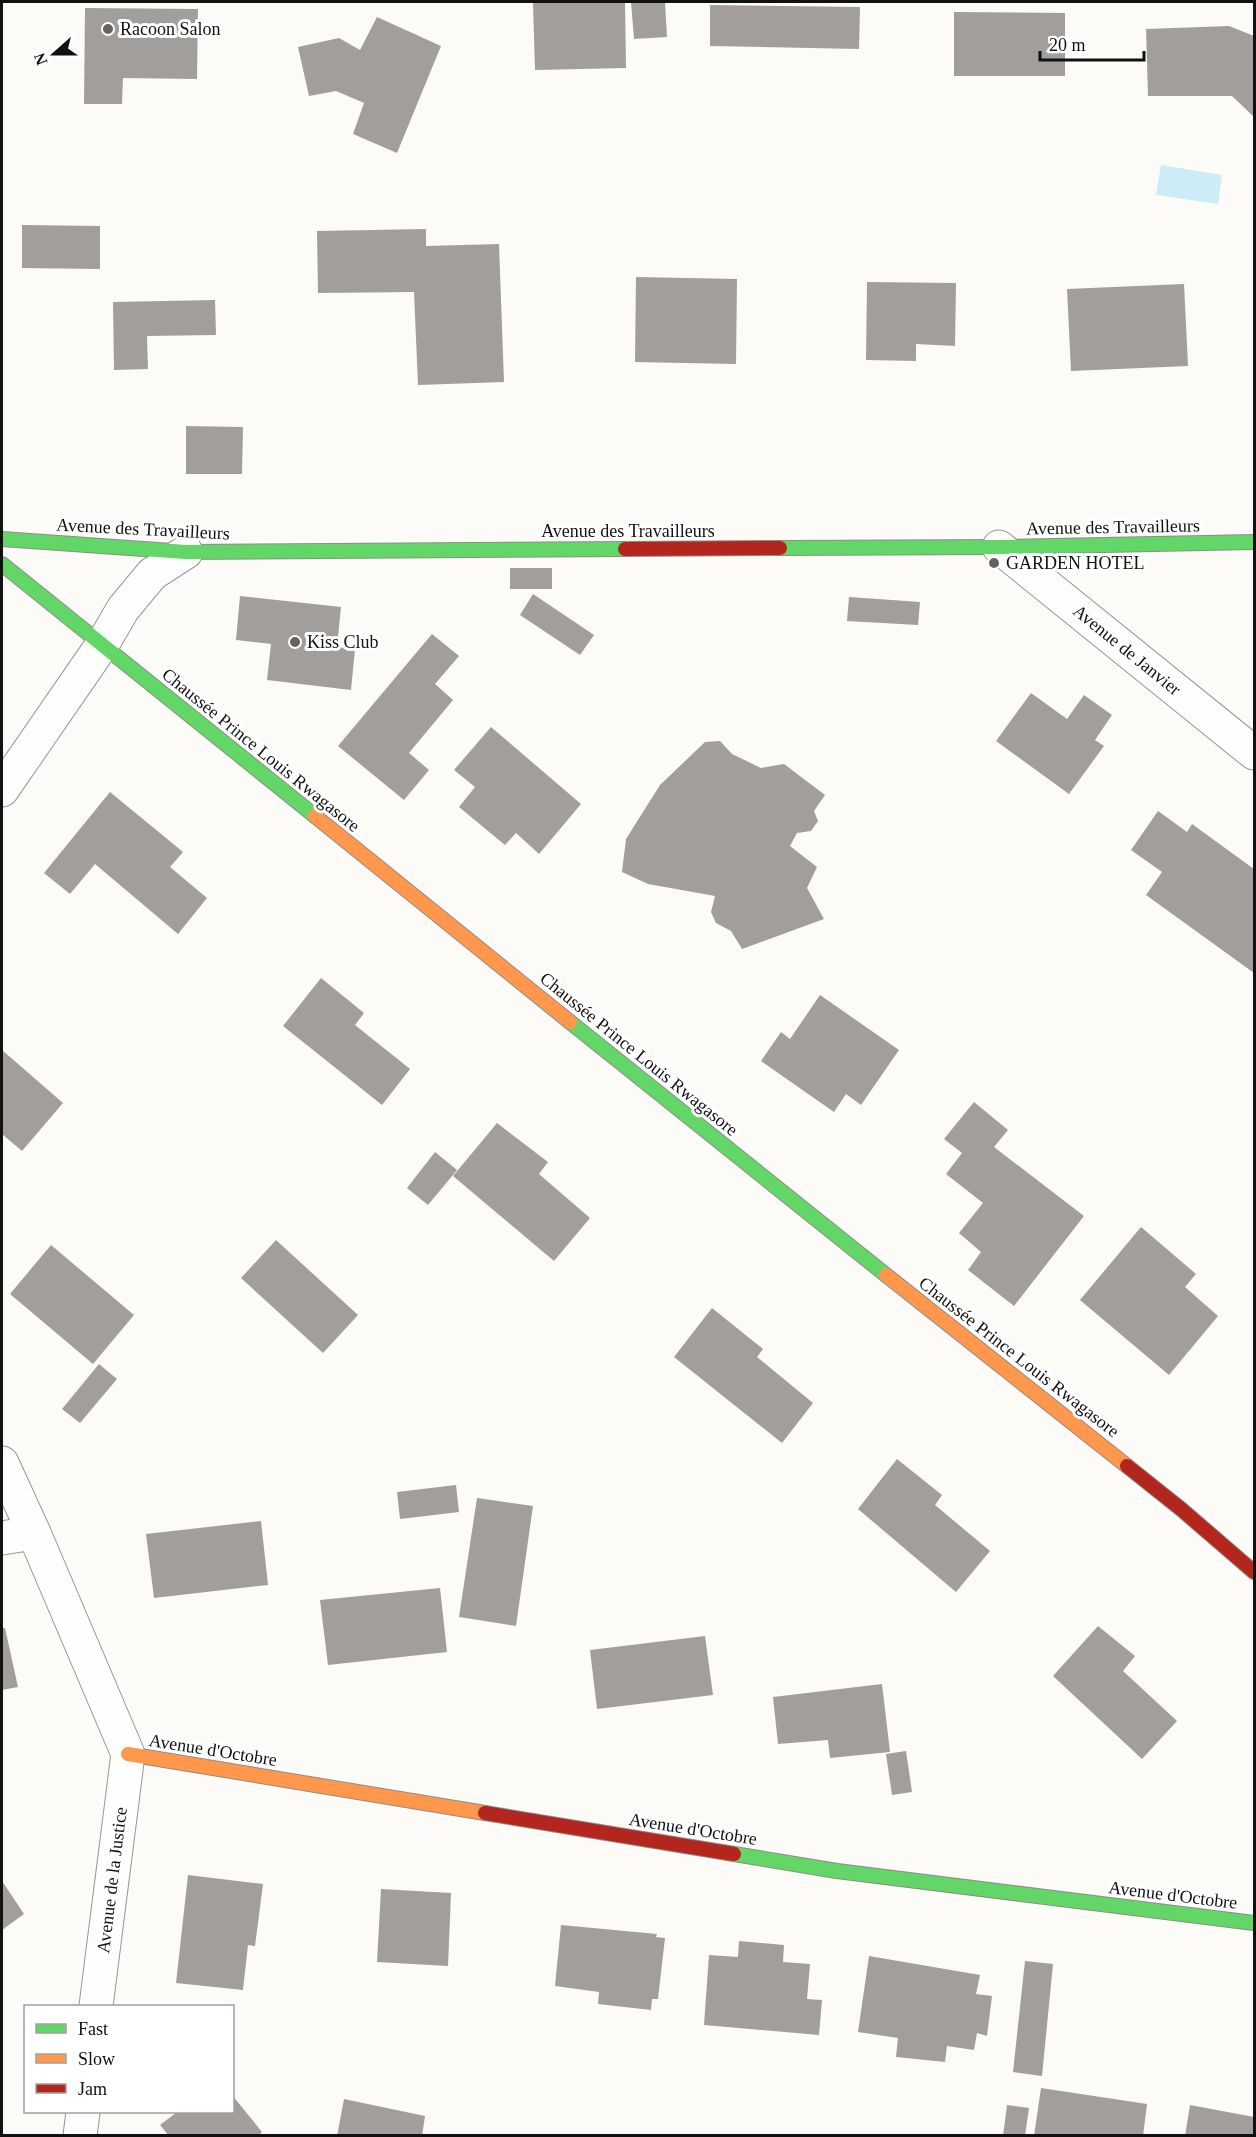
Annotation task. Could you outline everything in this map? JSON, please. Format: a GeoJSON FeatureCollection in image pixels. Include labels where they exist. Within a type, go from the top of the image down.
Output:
{"type":"FeatureCollection","features":[{"type":"Feature","properties":{"kind":"street","name":"Avenue des Travailleurs"},"geometry":{"type":"LineString","coordinates":[[2,539],[186,552],[999,547],[1254,542]]}},
{"type":"Feature","properties":{"kind":"street","name":"Avenue de Janvier"},"geometry":{"type":"LineString","coordinates":[[999,547],[1254,753]]}},
{"type":"Feature","properties":{"kind":"street"},"geometry":{"type":"LineString","coordinates":[[2,790],[102,645],[123,609],[152,574],[186,552]]}},
{"type":"Feature","properties":{"kind":"street","name":"Chaussée Prince Louis Rwagasore"},"geometry":{"type":"LineString","coordinates":[[2,564],[724,1146],[1181,1509],[1254,1572]]}},
{"type":"Feature","properties":{"kind":"street"},"geometry":{"type":"LineString","coordinates":[[2,1463],[128,1754]]}},
{"type":"Feature","properties":{"kind":"street"},"geometry":{"type":"LineString","coordinates":[[2,1538],[34,1533]]}},
{"type":"Feature","properties":{"kind":"street","name":"Avenue d'Octobre"},"geometry":{"type":"LineString","coordinates":[[128,1754],[837,1871],[1254,1923]]}},
{"type":"Feature","properties":{"kind":"street","name":"Avenue de la Justice"},"geometry":{"type":"LineString","coordinates":[[96,2005],[128,1754]]}},
{"type":"Feature","properties":{"kind":"street"},"geometry":{"type":"LineString","coordinates":[[80,2136],[82,2113]]}},
{"type":"Feature","properties":{"kind":"water"},"geometry":{"type":"Polygon","coordinates":[[[1161,165],[1222,175],[1218,204],[1156,195],[1161,165]]]}},
{"type":"Feature","properties":{"kind":"building"},"geometry":{"type":"Polygon","coordinates":[[[625,2],[626,68],[535,70],[533,3],[625,2]]]}},
{"type":"Feature","properties":{"kind":"building"},"geometry":{"type":"Polygon","coordinates":[[[631,2],[665,2],[667,37],[634,39],[631,2]]]}},
{"type":"Feature","properties":{"kind":"building"},"geometry":{"type":"Polygon","coordinates":[[[710,5],[860,7],[859,49],[710,46],[710,5]]]}},
{"type":"Feature","properties":{"kind":"building"},"geometry":{"type":"Polygon","coordinates":[[[85,8],[198,9],[197,79],[123,78],[122,104],[84,104],[85,8]]]}},
{"type":"Feature","properties":{"kind":"building"},"geometry":{"type":"Polygon","coordinates":[[[954,12],[1065,13],[1065,76],[954,76],[954,12]]]}},
{"type":"Feature","properties":{"kind":"building"},"geometry":{"type":"Polygon","coordinates":[[[377,17],[441,46],[397,153],[353,134],[364,103],[336,91],[309,96],[298,47],[339,38],[360,50],[377,17]]]}},
{"type":"Feature","properties":{"kind":"building"},"geometry":{"type":"Polygon","coordinates":[[[1229,26],[1254,36],[1254,117],[1232,96],[1148,96],[1146,29],[1229,26]]]}},
{"type":"Feature","properties":{"kind":"building"},"geometry":{"type":"Polygon","coordinates":[[[22,225],[100,226],[100,269],[22,268],[22,225]]]}},
{"type":"Feature","properties":{"kind":"building"},"geometry":{"type":"Polygon","coordinates":[[[426,229],[426,246],[499,244],[504,382],[418,385],[414,292],[318,293],[317,231],[426,229]]]}},
{"type":"Feature","properties":{"kind":"building"},"geometry":{"type":"Polygon","coordinates":[[[636,277],[737,279],[736,364],[635,362],[636,277]]]}},
{"type":"Feature","properties":{"kind":"building"},"geometry":{"type":"Polygon","coordinates":[[[867,282],[956,283],[955,346],[916,344],[916,361],[866,360],[867,282]]]}},
{"type":"Feature","properties":{"kind":"building"},"geometry":{"type":"Polygon","coordinates":[[[1184,284],[1188,366],[1071,371],[1067,289],[1184,284]]]}},
{"type":"Feature","properties":{"kind":"building"},"geometry":{"type":"Polygon","coordinates":[[[215,300],[216,335],[147,336],[148,369],[114,370],[113,302],[215,300]]]}},
{"type":"Feature","properties":{"kind":"building"},"geometry":{"type":"Polygon","coordinates":[[[186,426],[243,427],[242,474],[186,474],[186,426]]]}},
{"type":"Feature","properties":{"kind":"building"},"geometry":{"type":"Polygon","coordinates":[[[510,568],[552,568],[552,589],[510,589],[510,568]]]}},
{"type":"Feature","properties":{"kind":"building"},"geometry":{"type":"Polygon","coordinates":[[[533,594],[594,635],[580,655],[520,615],[533,594]]]}},
{"type":"Feature","properties":{"kind":"building","name":"Kiss Club"},"geometry":{"type":"Polygon","coordinates":[[[240,596],[341,607],[337,647],[355,649],[351,690],[267,680],[271,644],[236,640],[240,596]]]}},
{"type":"Feature","properties":{"kind":"building"},"geometry":{"type":"Polygon","coordinates":[[[849,597],[920,602],[918,625],[847,621],[849,597]]]}},
{"type":"Feature","properties":{"kind":"building"},"geometry":{"type":"Polygon","coordinates":[[[432,634],[459,656],[435,684],[453,700],[409,753],[429,770],[404,800],[338,746],[432,634]]]}},
{"type":"Feature","properties":{"kind":"building"},"geometry":{"type":"Polygon","coordinates":[[[1031,693],[1067,719],[1084,695],[1112,715],[1095,740],[1104,746],[1069,794],[996,741],[1031,693]]]}},
{"type":"Feature","properties":{"kind":"building"},"geometry":{"type":"Polygon","coordinates":[[[491,727],[581,804],[539,854],[516,833],[505,845],[459,807],[475,787],[454,770],[491,727]]]}},
{"type":"Feature","properties":{"kind":"building"},"geometry":{"type":"Polygon","coordinates":[[[720,741],[732,754],[761,768],[784,764],[825,795],[814,811],[818,821],[811,831],[797,833],[790,846],[817,867],[807,888],[824,919],[742,949],[731,931],[716,923],[711,912],[715,896],[648,884],[622,872],[626,839],[660,785],[705,742],[720,741]]]}},
{"type":"Feature","properties":{"kind":"building"},"geometry":{"type":"Polygon","coordinates":[[[110,792],[183,852],[170,867],[207,898],[178,934],[95,864],[70,894],[44,873],[110,792]]]}},
{"type":"Feature","properties":{"kind":"building"},"geometry":{"type":"Polygon","coordinates":[[[1158,811],[1187,832],[1192,824],[1254,869],[1254,973],[1146,895],[1162,872],[1131,850],[1158,811]]]}},
{"type":"Feature","properties":{"kind":"building"},"geometry":{"type":"Polygon","coordinates":[[[321,978],[364,1013],[355,1025],[410,1069],[382,1105],[283,1026],[321,978]]]}},
{"type":"Feature","properties":{"kind":"building"},"geometry":{"type":"Polygon","coordinates":[[[820,995],[899,1050],[861,1105],[846,1094],[834,1112],[761,1061],[781,1032],[790,1039],[820,995]]]}},
{"type":"Feature","properties":{"kind":"building"},"geometry":{"type":"Polygon","coordinates":[[[2,1050],[63,1103],[22,1151],[2,1134],[2,1050]]]}},
{"type":"Feature","properties":{"kind":"building"},"geometry":{"type":"Polygon","coordinates":[[[974,1102],[1008,1130],[994,1147],[1084,1216],[1014,1306],[968,1270],[981,1252],[959,1233],[983,1203],[946,1174],[962,1153],[944,1139],[974,1102]]]}},
{"type":"Feature","properties":{"kind":"building"},"geometry":{"type":"Polygon","coordinates":[[[497,1123],[548,1162],[539,1174],[590,1218],[554,1261],[453,1176],[497,1123]]]}},
{"type":"Feature","properties":{"kind":"building"},"geometry":{"type":"Polygon","coordinates":[[[435,1152],[457,1170],[428,1205],[407,1188],[435,1152]]]}},
{"type":"Feature","properties":{"kind":"building"},"geometry":{"type":"Polygon","coordinates":[[[1141,1227],[1196,1274],[1185,1287],[1218,1316],[1169,1375],[1080,1300],[1141,1227]]]}},
{"type":"Feature","properties":{"kind":"building"},"geometry":{"type":"Polygon","coordinates":[[[276,1240],[358,1315],[323,1353],[241,1278],[276,1240]]]}},
{"type":"Feature","properties":{"kind":"building"},"geometry":{"type":"Polygon","coordinates":[[[51,1245],[134,1315],[93,1364],[10,1294],[51,1245]]]}},
{"type":"Feature","properties":{"kind":"building"},"geometry":{"type":"Polygon","coordinates":[[[712,1308],[763,1349],[757,1357],[813,1403],[782,1443],[674,1357],[712,1308]]]}},
{"type":"Feature","properties":{"kind":"building"},"geometry":{"type":"Polygon","coordinates":[[[99,1364],[117,1379],[80,1423],[62,1409],[99,1364]]]}},
{"type":"Feature","properties":{"kind":"building"},"geometry":{"type":"Polygon","coordinates":[[[897,1459],[942,1495],[935,1505],[990,1551],[956,1592],[858,1509],[897,1459]]]}},
{"type":"Feature","properties":{"kind":"building"},"geometry":{"type":"Polygon","coordinates":[[[456,1485],[459,1512],[400,1519],[397,1492],[456,1485]]]}},
{"type":"Feature","properties":{"kind":"building"},"geometry":{"type":"Polygon","coordinates":[[[477,1498],[533,1506],[516,1626],[459,1617],[477,1498]]]}},
{"type":"Feature","properties":{"kind":"building"},"geometry":{"type":"Polygon","coordinates":[[[261,1521],[268,1585],[154,1598],[146,1534],[261,1521]]]}},
{"type":"Feature","properties":{"kind":"building"},"geometry":{"type":"Polygon","coordinates":[[[440,1588],[447,1652],[328,1665],[320,1600],[440,1588]]]}},
{"type":"Feature","properties":{"kind":"building"},"geometry":{"type":"Polygon","coordinates":[[[1098,1626],[1135,1656],[1123,1671],[1177,1721],[1142,1759],[1053,1676],[1098,1626]]]}},
{"type":"Feature","properties":{"kind":"building"},"geometry":{"type":"Polygon","coordinates":[[[2,1628],[5,1628],[18,1687],[2,1690],[2,1628]]]}},
{"type":"Feature","properties":{"kind":"building"},"geometry":{"type":"Polygon","coordinates":[[[705,1636],[713,1695],[597,1709],[590,1650],[705,1636]]]}},
{"type":"Feature","properties":{"kind":"building"},"geometry":{"type":"Polygon","coordinates":[[[882,1684],[890,1752],[830,1758],[828,1740],[778,1744],[773,1697],[882,1684]]]}},
{"type":"Feature","properties":{"kind":"building"},"geometry":{"type":"Polygon","coordinates":[[[906,1751],[912,1792],[892,1795],[886,1754],[906,1751]]]}},
{"type":"Feature","properties":{"kind":"building"},"geometry":{"type":"Polygon","coordinates":[[[188,1875],[263,1884],[255,1946],[248,1945],[243,1990],[176,1983],[188,1875]]]}},
{"type":"Feature","properties":{"kind":"building"},"geometry":{"type":"Polygon","coordinates":[[[2,1881],[24,1914],[2,1930],[2,1881]]]}},
{"type":"Feature","properties":{"kind":"building"},"geometry":{"type":"Polygon","coordinates":[[[381,1889],[451,1893],[448,1966],[377,1962],[381,1889]]]}},
{"type":"Feature","properties":{"kind":"building"},"geometry":{"type":"Polygon","coordinates":[[[561,1925],[657,1934],[656,1937],[665,1938],[658,1999],[652,1999],[651,2010],[598,2004],[599,1992],[555,1986],[561,1925]]]}},
{"type":"Feature","properties":{"kind":"building"},"geometry":{"type":"Polygon","coordinates":[[[739,1941],[784,1945],[783,1962],[810,1964],[807,1999],[822,2000],[819,2035],[704,2025],[709,1955],[738,1957],[739,1941]]]}},
{"type":"Feature","properties":{"kind":"building"},"geometry":{"type":"Polygon","coordinates":[[[869,1956],[980,1975],[976,1994],[992,1996],[987,2036],[977,2033],[974,2050],[947,2046],[945,2062],[896,2057],[898,2038],[858,2032],[869,1956]]]}},
{"type":"Feature","properties":{"kind":"building"},"geometry":{"type":"Polygon","coordinates":[[[1025,1961],[1053,1964],[1042,2076],[1013,2072],[1025,1961]]]}},
{"type":"Feature","properties":{"kind":"building"},"geometry":{"type":"Polygon","coordinates":[[[1041,2088],[1147,2104],[1143,2136],[1034,2136],[1041,2088]]]}},
{"type":"Feature","properties":{"kind":"building"},"geometry":{"type":"Polygon","coordinates":[[[234,2097],[262,2132],[258,2136],[169,2136],[160,2125],[176,2113],[234,2113],[234,2097]]]}},
{"type":"Feature","properties":{"kind":"building"},"geometry":{"type":"Polygon","coordinates":[[[344,2099],[425,2116],[422,2136],[337,2136],[344,2099]]]}},
{"type":"Feature","properties":{"kind":"building"},"geometry":{"type":"Polygon","coordinates":[[[1007,2105],[1029,2108],[1025,2136],[1003,2136],[1007,2105]]]}},
{"type":"Feature","properties":{"kind":"building"},"geometry":{"type":"Polygon","coordinates":[[[1190,2105],[1254,2117],[1254,2136],[1185,2136],[1190,2105]]]}},
{"type":"Feature","properties":{"kind":"traffic: fast"},"geometry":{"type":"LineString","coordinates":[[2,539],[186,552],[625,549]]}},
{"type":"Feature","properties":{"kind":"traffic: fast"},"geometry":{"type":"LineString","coordinates":[[780,548],[1254,542]]}},
{"type":"Feature","properties":{"kind":"traffic: fast"},"geometry":{"type":"LineString","coordinates":[[2,564],[315,816]]}},
{"type":"Feature","properties":{"kind":"traffic: fast"},"geometry":{"type":"LineString","coordinates":[[570,1022],[886,1275]]}},
{"type":"Feature","properties":{"kind":"traffic: fast"},"geometry":{"type":"LineString","coordinates":[[734,1854],[837,1871],[1254,1923]]}},
{"type":"Feature","properties":{"kind":"traffic: slow"},"geometry":{"type":"LineString","coordinates":[[315,816],[570,1022]]}},
{"type":"Feature","properties":{"kind":"traffic: slow"},"geometry":{"type":"LineString","coordinates":[[886,1275],[1127,1466]]}},
{"type":"Feature","properties":{"kind":"traffic: slow"},"geometry":{"type":"LineString","coordinates":[[128,1754],[485,1813]]}},
{"type":"Feature","properties":{"kind":"traffic: jam"},"geometry":{"type":"LineString","coordinates":[[625,549],[780,548]]}},
{"type":"Feature","properties":{"kind":"traffic: jam"},"geometry":{"type":"LineString","coordinates":[[1127,1466],[1254,1572]]}},
{"type":"Feature","properties":{"kind":"traffic: jam"},"geometry":{"type":"LineString","coordinates":[[485,1813],[734,1854]]}},
{"type":"Feature","properties":{"kind":"place","name":"Racoon Salon"},"geometry":{"type":"Point","coordinates":[108,29]}},
{"type":"Feature","properties":{"kind":"place","name":"GARDEN HOTEL"},"geometry":{"type":"Point","coordinates":[994,563]}},
{"type":"Feature","properties":{"kind":"place","name":"Kiss Club"},"geometry":{"type":"Point","coordinates":[295,642]}}]}
